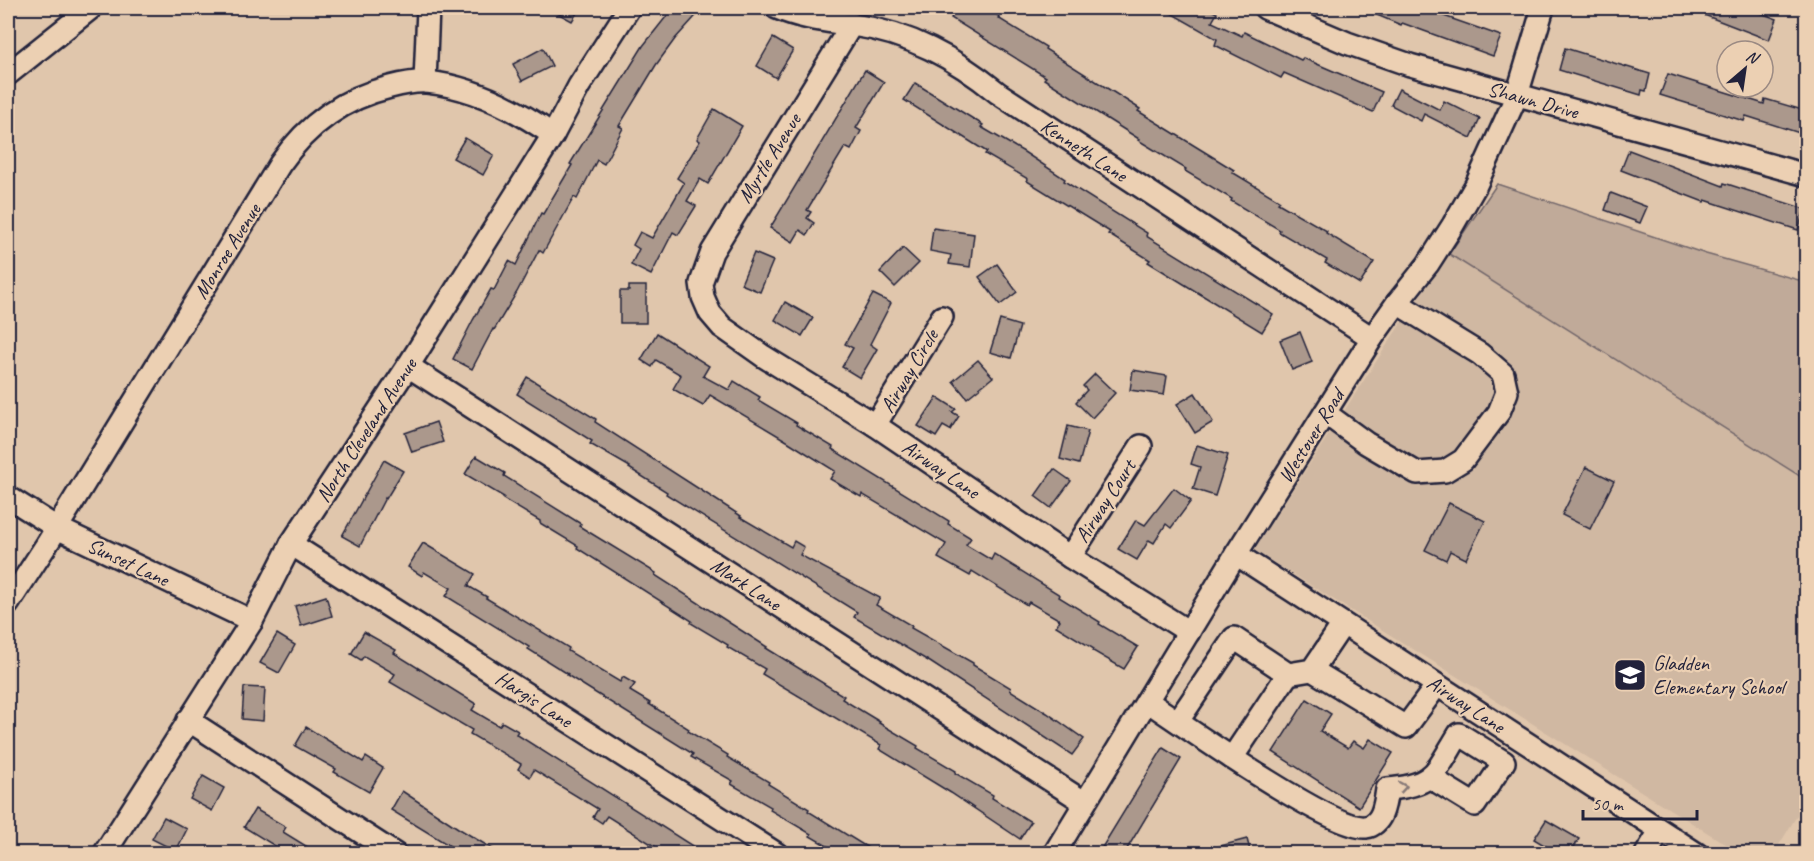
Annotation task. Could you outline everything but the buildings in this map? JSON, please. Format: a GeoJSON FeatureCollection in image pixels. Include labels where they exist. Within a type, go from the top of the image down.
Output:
{"type":"FeatureCollection","features":[{"type":"Feature","properties":{"kind":"street"},"geometry":{"type":"LineString","coordinates":[[8,74],[91,8]]}},
{"type":"Feature","properties":{"kind":"street"},"geometry":{"type":"LineString","coordinates":[[426,82],[428,8]]}},
{"type":"Feature","properties":{"kind":"street","name":"North Cleveland Avenue"},"geometry":{"type":"LineString","coordinates":[[104,854],[252,621],[291,544],[408,366],[553,135],[595,58],[629,8]]}},
{"type":"Feature","properties":{"kind":"street","name":"Kenneth Lane"},"geometry":{"type":"LineString","coordinates":[[777,8],[816,21],[852,24],[893,33],[948,57],[975,74],[998,93],[1372,338]]}},
{"type":"Feature","properties":{"kind":"street","name":"Shawn Drive"},"geometry":{"type":"LineString","coordinates":[[1265,8],[1347,43],[1410,65],[1806,175]]}},
{"type":"Feature","properties":{"kind":"street","name":"Westover Road"},"geometry":{"type":"LineString","coordinates":[[1054,854],[1236,554],[1372,338],[1428,264],[1453,225],[1476,185],[1517,95],[1542,8]]}},
{"type":"Feature","properties":{"kind":"street","name":"Myrtle Avenue"},"geometry":{"type":"LineString","coordinates":[[703,297],[701,283],[712,252],[852,24]]}},
{"type":"Feature","properties":{"kind":"street","name":"Monroe Avenue"},"geometry":{"type":"LineString","coordinates":[[8,604],[287,153],[305,132],[348,102],[381,89],[426,82],[472,92],[498,102],[553,135]]}},
{"type":"Feature","properties":{"kind":"street","name":"Airway Lane"},"geometry":{"type":"LineString","coordinates":[[703,297],[710,313],[722,327],[763,356],[875,425],[1070,557],[1189,632]]}},
{"type":"Feature","properties":{"kind":"street"},"geometry":{"type":"LineString","coordinates":[[1325,413],[1366,443],[1417,473],[1445,471],[1463,460],[1499,412],[1507,392],[1503,374],[1480,354],[1397,303]]}},
{"type":"Feature","properties":{"kind":"street","name":"Airway Circle"},"geometry":{"type":"LineString","coordinates":[[875,425],[942,317]]}},
{"type":"Feature","properties":{"kind":"street","name":"Mark Lane"},"geometry":{"type":"LineString","coordinates":[[408,366],[1084,802]]}},
{"type":"Feature","properties":{"kind":"street","name":"Airway Court"},"geometry":{"type":"LineString","coordinates":[[1070,557],[1141,446]]}},
{"type":"Feature","properties":{"kind":"street","name":"Sunset Lane"},"geometry":{"type":"LineString","coordinates":[[8,497],[57,528],[252,621]]}},
{"type":"Feature","properties":{"kind":"street","name":"Hargis Lane"},"geometry":{"type":"LineString","coordinates":[[291,544],[777,854]]}},
{"type":"Feature","properties":{"kind":"street","name":"Airway Lane"},"geometry":{"type":"LineString","coordinates":[[1236,554],[1697,854]]}},
{"type":"Feature","properties":{"kind":"street"},"geometry":{"type":"LineString","coordinates":[[1312,670],[1343,624]]}},
{"type":"Feature","properties":{"kind":"street"},"geometry":{"type":"LineString","coordinates":[[1178,721],[1234,639],[1288,674],[1312,670],[1406,727],[1437,685]]}},
{"type":"Feature","properties":{"kind":"street"},"geometry":{"type":"LineString","coordinates":[[1232,758],[1288,674]]}},
{"type":"Feature","properties":{"kind":"street"},"geometry":{"type":"LineString","coordinates":[[1147,701],[1232,758],[1329,817],[1351,826],[1368,827],[1378,820],[1383,811],[1387,789],[1409,788],[1431,777],[1459,734]]}},
{"type":"Feature","properties":{"kind":"street"},"geometry":{"type":"LineString","coordinates":[[1431,777],[1475,805],[1503,762],[1459,734],[1452,722],[1462,702]]}},
{"type":"Feature","properties":{"kind":"street"},"geometry":{"type":"LineString","coordinates":[[188,720],[394,854]]}},
{"type":"Feature","properties":{"kind":"street"},"geometry":{"type":"LineString","coordinates":[[1646,854],[1660,831]]}},
{"type":"Feature","properties":{"kind":"shaded area"},"geometry":{"type":"Polygon","coordinates":[[[1497,184],[1706,254],[1806,282],[1806,480],[1449,254],[1497,184]]]}},
{"type":"Feature","properties":{"kind":"shaded area","name":"Gladden Elementary School"},"geometry":{"type":"Polygon","coordinates":[[[1449,254],[1806,480],[1806,801],[1774,853],[1740,853],[1254,550],[1394,334],[1449,254]]]}},
{"type":"Feature","properties":{"kind":"place","name":"Gladden Elementary School"},"geometry":{"type":"Point","coordinates":[1630,675]}}]}
